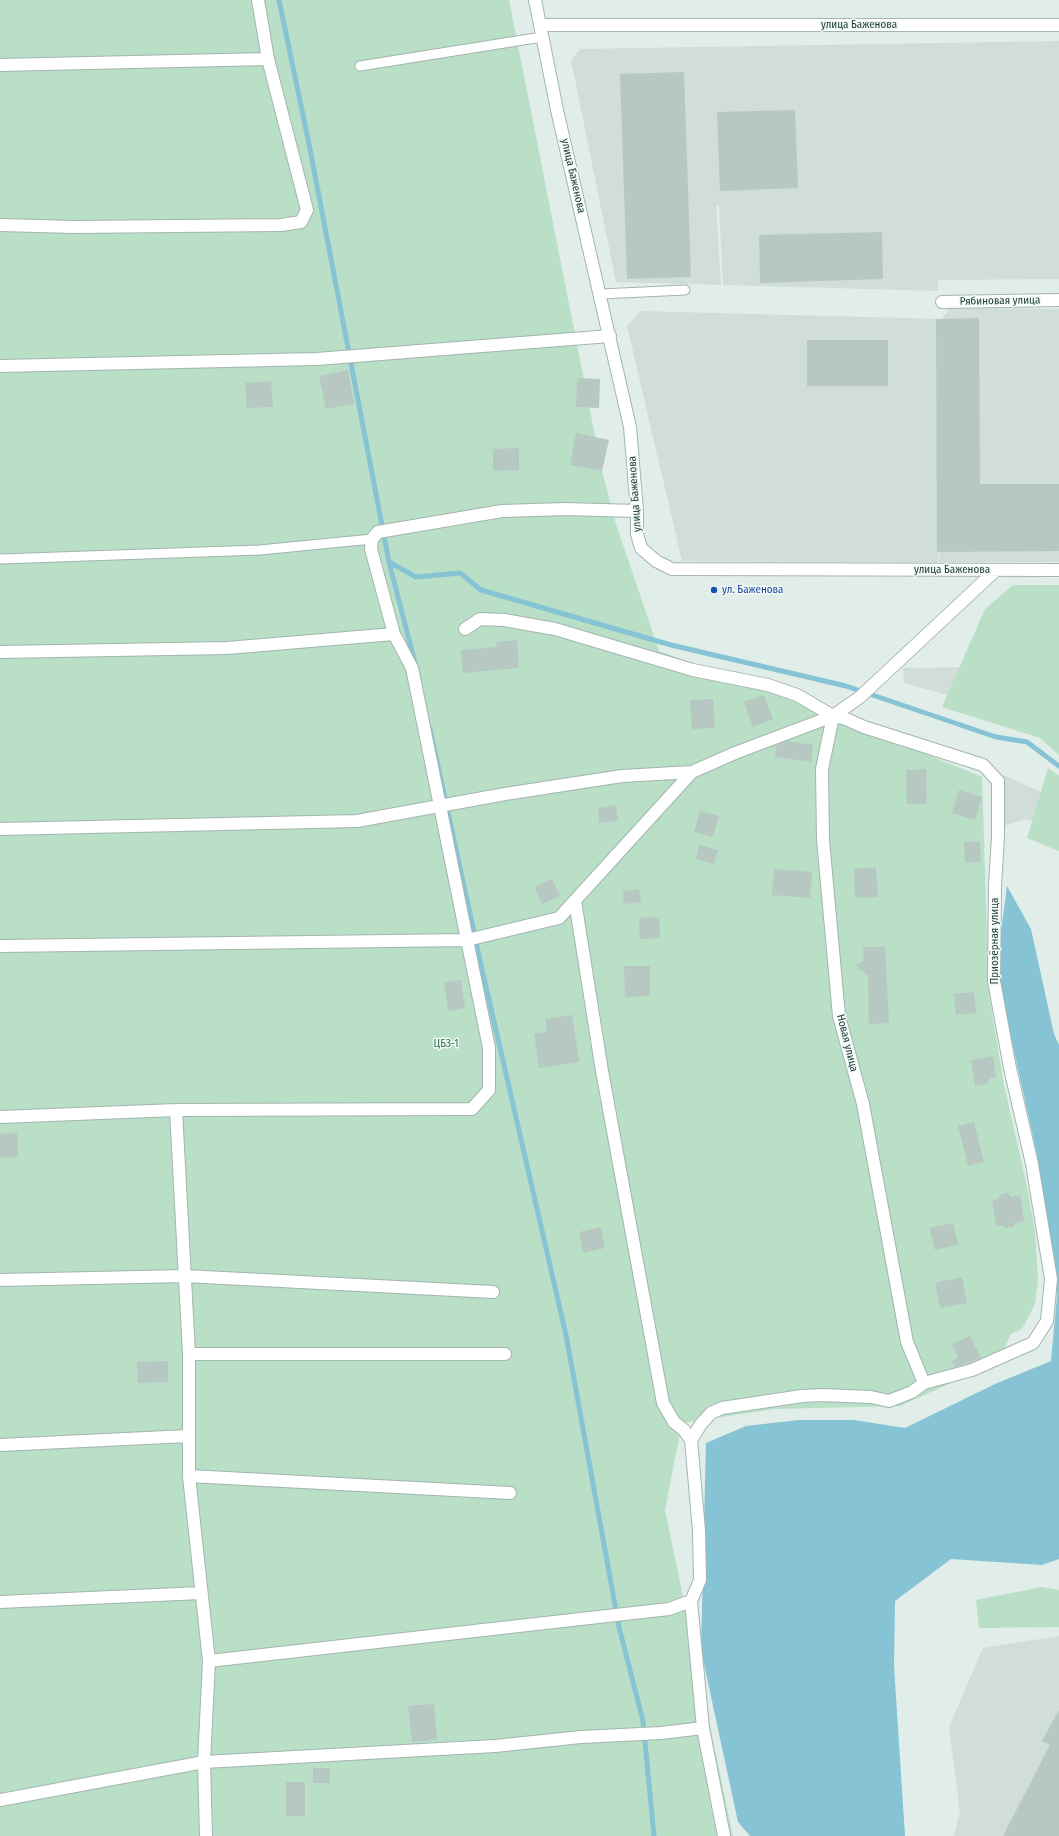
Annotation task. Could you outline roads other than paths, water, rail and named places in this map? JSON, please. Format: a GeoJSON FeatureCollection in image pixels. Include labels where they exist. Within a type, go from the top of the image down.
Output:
{"type":"FeatureCollection","features":[{"type":"Feature","properties":{"kind":"street"},"geometry":{"type":"LineString","coordinates":[[0,225],[273,225],[301,222],[307,210],[268,59],[258,0]]}},
{"type":"Feature","properties":{"kind":"street","name":"улица Баженова"},"geometry":{"type":"LineString","coordinates":[[535,0],[557,110],[630,427],[637,511],[637,534],[642,548],[656,561],[672,568],[1059,570]]}},
{"type":"Feature","properties":{"kind":"street","name":"улица Баженова"},"geometry":{"type":"LineString","coordinates":[[540,25],[1059,25]]}},
{"type":"Feature","properties":{"kind":"street"},"geometry":{"type":"LineString","coordinates":[[0,65],[268,59]]}},
{"type":"Feature","properties":{"kind":"street","name":"Рябиновая улица"},"geometry":{"type":"LineString","coordinates":[[942,302],[1059,300]]}},
{"type":"Feature","properties":{"kind":"street"},"geometry":{"type":"LineString","coordinates":[[0,366],[316,359],[610,336]]}},
{"type":"Feature","properties":{"kind":"street"},"geometry":{"type":"LineString","coordinates":[[0,1117],[176,1110],[472,1110],[489,1090],[489,1048],[439,808],[412,668],[394,634],[371,549],[372,538],[378,532],[502,511],[565,509],[637,511]]}},
{"type":"Feature","properties":{"kind":"street"},"geometry":{"type":"LineString","coordinates":[[0,829],[357,822],[439,808],[504,794],[622,776],[692,772],[734,753],[833,716],[860,697],[996,570]]}},
{"type":"Feature","properties":{"kind":"street","name":"Приозёрная улица"},"geometry":{"type":"LineString","coordinates":[[465,628],[480,619],[504,620],[555,629],[693,670],[768,685],[797,695],[833,716],[984,765],[998,781],[994,981],[1010,1068],[1032,1164],[1051,1279],[1047,1321],[1033,1343],[972,1370],[924,1382]]}},
{"type":"Feature","properties":{"kind":"street"},"geometry":{"type":"LineString","coordinates":[[0,652],[227,648],[394,634]]}},
{"type":"Feature","properties":{"kind":"street","name":"Новая улица"},"geometry":{"type":"LineString","coordinates":[[833,716],[822,770],[823,840],[840,1016],[863,1104],[907,1342],[915,1365],[924,1382]]}},
{"type":"Feature","properties":{"kind":"street"},"geometry":{"type":"LineString","coordinates":[[0,946],[467,940],[559,918],[692,772]]}},
{"type":"Feature","properties":{"kind":"street"},"geometry":{"type":"LineString","coordinates":[[575,902],[602,1071],[663,1403],[674,1422],[684,1430],[690,1440],[699,1531],[700,1580],[691,1601],[703,1728],[724,1836]]}},
{"type":"Feature","properties":{"kind":"street"},"geometry":{"type":"LineString","coordinates":[[176,1110],[189,1354],[189,1476],[209,1661],[204,1762],[206,1836]]}},
{"type":"Feature","properties":{"kind":"street"},"geometry":{"type":"LineString","coordinates":[[0,1280],[185,1276],[493,1292]]}},
{"type":"Feature","properties":{"kind":"street"},"geometry":{"type":"LineString","coordinates":[[189,1354],[505,1354]]}},
{"type":"Feature","properties":{"kind":"street"},"geometry":{"type":"LineString","coordinates":[[690,1440],[711,1413],[722,1408],[802,1396],[822,1395],[871,1397],[889,1401],[912,1392],[924,1382]]}},
{"type":"Feature","properties":{"kind":"street"},"geometry":{"type":"LineString","coordinates":[[0,1445],[188,1436]]}},
{"type":"Feature","properties":{"kind":"street"},"geometry":{"type":"LineString","coordinates":[[189,1476],[510,1493]]}},
{"type":"Feature","properties":{"kind":"street"},"geometry":{"type":"LineString","coordinates":[[0,1602],[201,1593]]}},
{"type":"Feature","properties":{"kind":"street"},"geometry":{"type":"LineString","coordinates":[[209,1661],[668,1609],[691,1601]]}},
{"type":"Feature","properties":{"kind":"street"},"geometry":{"type":"LineString","coordinates":[[0,1800],[204,1762],[496,1746],[581,1737],[661,1733],[703,1728]]}},
{"type":"Feature","properties":{"kind":"lane"},"geometry":{"type":"LineString","coordinates":[[360,66],[542,37]]}},
{"type":"Feature","properties":{"kind":"lane"},"geometry":{"type":"LineString","coordinates":[[600,294],[685,290]]}},
{"type":"Feature","properties":{"kind":"lane"},"geometry":{"type":"LineString","coordinates":[[0,559],[260,550],[372,538]]}},
{"type":"Feature","properties":{"kind":"water"},"geometry":{"type":"Polygon","coordinates":[[[1007,886],[1031,929],[1054,1034],[1059,1045],[1059,1559],[1042,1565],[951,1559],[895,1601],[894,1666],[905,1836],[750,1836],[738,1822],[701,1650],[706,1443],[746,1426],[799,1420],[854,1420],[905,1428],[995,1384],[1051,1361],[1057,1296],[1037,1154],[996,971],[1007,886]]]}},
{"type":"Feature","properties":{"kind":"waterway"},"geometry":{"type":"LineString","coordinates":[[279,0],[309,144],[389,562],[415,663]]}},
{"type":"Feature","properties":{"kind":"waterway"},"geometry":{"type":"LineString","coordinates":[[389,562],[416,577],[460,573],[481,590],[671,645],[846,686],[996,737],[1027,742],[1059,766]]}},
{"type":"Feature","properties":{"kind":"waterway"},"geometry":{"type":"LineString","coordinates":[[430,729],[481,965],[566,1335],[619,1627],[643,1721],[654,1836]]}},
{"type":"Feature","properties":{"kind":"place","name":"ул. Баженова"},"geometry":{"type":"Point","coordinates":[714,590]}},
{"type":"Feature","properties":{"kind":"park label","name":"ЦБЗ-1"},"geometry":{"type":"Point","coordinates":[446,1044]}}]}
